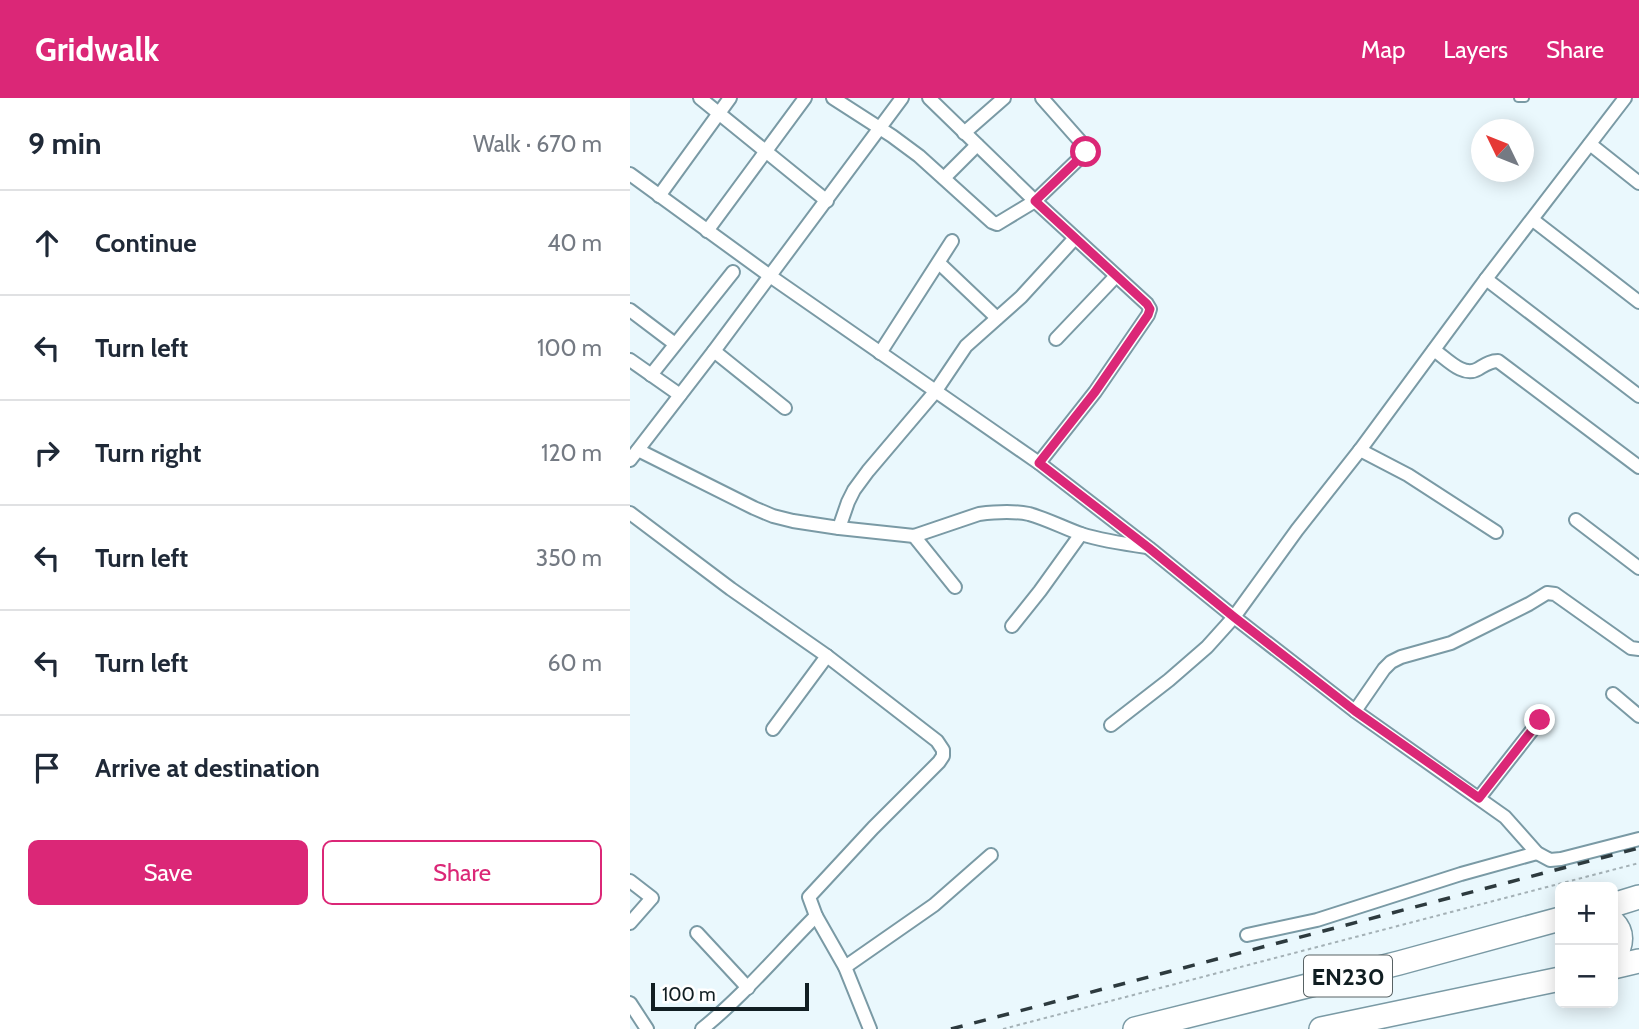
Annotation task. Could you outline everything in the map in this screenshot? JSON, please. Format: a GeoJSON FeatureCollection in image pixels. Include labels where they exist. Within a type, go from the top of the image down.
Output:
{"type":"FeatureCollection","features":[{"type":"Feature","properties":{"kind":"highway"},"geometry":{"type":"LineString","coordinates":[[1618,903],[1639,897]]}},
{"type":"Feature","properties":{"kind":"highway","name":"EN230"},"geometry":{"type":"LineString","coordinates":[[1135,1029],[1399,963],[1555,920]]}},
{"type":"Feature","properties":{"kind":"highway"},"geometry":{"type":"LineString","coordinates":[[1618,928],[1621,942],[1618,949]]}},
{"type":"Feature","properties":{"kind":"highway"},"geometry":{"type":"LineString","coordinates":[[1618,966],[1639,961]]}},
{"type":"Feature","properties":{"kind":"highway","name":"EN230"},"geometry":{"type":"LineString","coordinates":[[1321,1029],[1555,980]]}},
{"type":"Feature","properties":{"kind":"street"},"geometry":{"type":"LineString","coordinates":[[700,98],[827,201]]}},
{"type":"Feature","properties":{"kind":"street"},"geometry":{"type":"LineString","coordinates":[[659,196],[730,98]]}},
{"type":"Feature","properties":{"kind":"street"},"geometry":{"type":"LineString","coordinates":[[707,231],[805,98]]}},
{"type":"Feature","properties":{"kind":"street"},"geometry":{"type":"LineString","coordinates":[[833,98],[919,156],[995,224],[1035,201],[1088,150],[1042,98]]}},
{"type":"Feature","properties":{"kind":"street"},"geometry":{"type":"LineString","coordinates":[[902,98],[634,455],[773,516],[793,521],[914,536],[979,514],[1030,514],[1081,534],[1149,548]]}},
{"type":"Feature","properties":{"kind":"street"},"geometry":{"type":"LineString","coordinates":[[929,98],[1150,309],[1095,392],[1039,463]]}},
{"type":"Feature","properties":{"kind":"street"},"geometry":{"type":"LineString","coordinates":[[964,133],[1004,98]]}},
{"type":"Feature","properties":{"kind":"street"},"geometry":{"type":"LineString","coordinates":[[1111,724],[1207,647],[1234,617],[1486,279],[1625,98]]}},
{"type":"Feature","properties":{"kind":"street"},"geometry":{"type":"LineString","coordinates":[[1590,144],[1639,183]]}},
{"type":"Feature","properties":{"kind":"street"},"geometry":{"type":"LineString","coordinates":[[944,178],[977,145]]}},
{"type":"Feature","properties":{"kind":"street"},"geometry":{"type":"LineString","coordinates":[[630,174],[770,276],[1039,463],[1355,711],[1505,817],[1537,853],[1550,860],[1561,859],[1639,839]]}},
{"type":"Feature","properties":{"kind":"street"},"geometry":{"type":"LineString","coordinates":[[1532,220],[1639,302]]}},
{"type":"Feature","properties":{"kind":"street"},"geometry":{"type":"LineString","coordinates":[[839,528],[854,490],[935,392],[966,346],[1021,297],[1075,238]]}},
{"type":"Feature","properties":{"kind":"street"},"geometry":{"type":"LineString","coordinates":[[880,353],[952,241]]}},
{"type":"Feature","properties":{"kind":"street"},"geometry":{"type":"LineString","coordinates":[[939,263],[997,318]]}},
{"type":"Feature","properties":{"kind":"street"},"geometry":{"type":"LineString","coordinates":[[651,375],[733,272]]}},
{"type":"Feature","properties":{"kind":"street"},"geometry":{"type":"LineString","coordinates":[[1056,339],[1116,276]]}},
{"type":"Feature","properties":{"kind":"street"},"geometry":{"type":"LineString","coordinates":[[1486,279],[1639,396]]}},
{"type":"Feature","properties":{"kind":"street"},"geometry":{"type":"LineString","coordinates":[[630,310],[675,344]]}},
{"type":"Feature","properties":{"kind":"street"},"geometry":{"type":"LineString","coordinates":[[1434,350],[1465,372],[1474,372],[1498,360],[1639,467]]}},
{"type":"Feature","properties":{"kind":"street"},"geometry":{"type":"LineString","coordinates":[[714,351],[785,408]]}},
{"type":"Feature","properties":{"kind":"street"},"geometry":{"type":"LineString","coordinates":[[630,360],[680,395]]}},
{"type":"Feature","properties":{"kind":"street"},"geometry":{"type":"LineString","coordinates":[[1360,450],[1408,475],[1496,532]]}},
{"type":"Feature","properties":{"kind":"street"},"geometry":{"type":"LineString","coordinates":[[630,513],[731,589],[827,656],[937,741],[943,750],[939,762],[809,897],[816,916],[845,967],[870,1029]]}},
{"type":"Feature","properties":{"kind":"street"},"geometry":{"type":"LineString","coordinates":[[1576,520],[1639,568]]}},
{"type":"Feature","properties":{"kind":"street"},"geometry":{"type":"LineString","coordinates":[[1012,626],[1081,534]]}},
{"type":"Feature","properties":{"kind":"street"},"geometry":{"type":"LineString","coordinates":[[914,536],[955,587]]}},
{"type":"Feature","properties":{"kind":"street"},"geometry":{"type":"LineString","coordinates":[[1355,711],[1391,662],[1451,643],[1548,593],[1555,594],[1631,648],[1639,649]]}},
{"type":"Feature","properties":{"kind":"street"},"geometry":{"type":"LineString","coordinates":[[773,729],[827,656]]}},
{"type":"Feature","properties":{"kind":"street"},"geometry":{"type":"LineString","coordinates":[[1613,694],[1639,716]]}},
{"type":"Feature","properties":{"kind":"street"},"geometry":{"type":"LineString","coordinates":[[1479,798],[1540,720]]}},
{"type":"Feature","properties":{"kind":"street"},"geometry":{"type":"LineString","coordinates":[[1247,935],[1317,920],[1537,853]]}},
{"type":"Feature","properties":{"kind":"street"},"geometry":{"type":"LineString","coordinates":[[845,967],[934,905],[991,855]]}},
{"type":"Feature","properties":{"kind":"street"},"geometry":{"type":"LineString","coordinates":[[630,881],[652,898],[630,923]]}},
{"type":"Feature","properties":{"kind":"street"},"geometry":{"type":"LineString","coordinates":[[702,1029],[748,988],[816,916]]}},
{"type":"Feature","properties":{"kind":"street"},"geometry":{"type":"LineString","coordinates":[[697,933],[748,988]]}},
{"type":"Feature","properties":{"kind":"street"},"geometry":{"type":"LineString","coordinates":[[630,1003],[647,1029]]}},
{"type":"Feature","properties":{"kind":"lane"},"geometry":{"type":"LineString","coordinates":[[1518,98],[1525,98]]}},
{"type":"Feature","properties":{"kind":"path"},"geometry":{"type":"LineString","coordinates":[[1003,1029],[1639,863]]}},
{"type":"Feature","properties":{"kind":"railway"},"geometry":{"type":"LineString","coordinates":[[951,1029],[1639,848]]}},
{"type":"Feature","properties":{"kind":"route"},"geometry":{"type":"LineString","coordinates":[[1086,152],[1035,201],[1150,309],[1095,392],[1039,463],[1355,711],[1479,798],[1540,720]]}}]}
